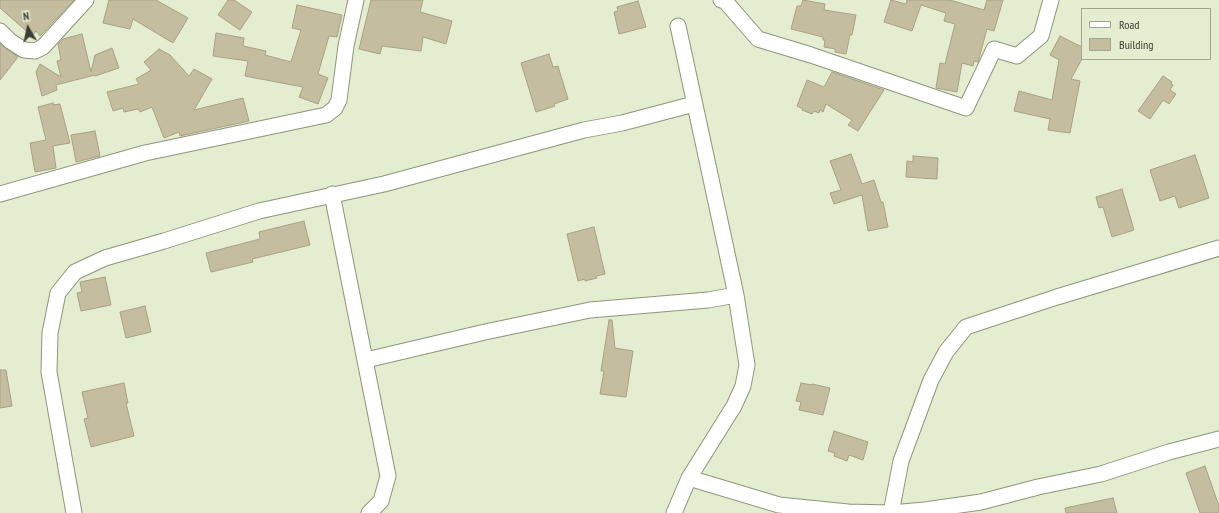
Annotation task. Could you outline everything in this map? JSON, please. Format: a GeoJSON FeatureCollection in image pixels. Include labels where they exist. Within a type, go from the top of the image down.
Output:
{"type":"FeatureCollection","features":[{"type":"Feature","properties":{"kind":"street"},"geometry":{"type":"LineString","coordinates":[[0,31],[10,41],[24,50],[35,50],[43,47],[86,0]]}},
{"type":"Feature","properties":{"kind":"street"},"geometry":{"type":"LineString","coordinates":[[0,194],[145,153],[326,115],[335,108],[339,100],[346,46],[356,0]]}},
{"type":"Feature","properties":{"kind":"street"},"geometry":{"type":"LineString","coordinates":[[721,0],[725,1],[758,39],[811,55],[966,108],[994,49],[1017,56],[1041,36],[1051,0]]}},
{"type":"Feature","properties":{"kind":"street"},"geometry":{"type":"LineString","coordinates":[[674,513],[689,478],[734,406],[743,386],[747,365],[736,295],[678,26]]}},
{"type":"Feature","properties":{"kind":"street"},"geometry":{"type":"LineString","coordinates":[[74,513],[49,372],[50,333],[58,293],[75,272],[105,258],[259,211],[332,194],[384,184],[584,130],[622,123],[694,104]]}},
{"type":"Feature","properties":{"kind":"street"},"geometry":{"type":"LineString","coordinates":[[332,194],[388,476],[381,501],[369,513]]}},
{"type":"Feature","properties":{"kind":"street"},"geometry":{"type":"LineString","coordinates":[[891,513],[902,461],[931,380],[946,352],[966,327],[1057,297],[1219,248]]}},
{"type":"Feature","properties":{"kind":"street"},"geometry":{"type":"LineString","coordinates":[[366,360],[485,332],[590,310],[708,300],[736,295]]}},
{"type":"Feature","properties":{"kind":"street"},"geometry":{"type":"LineString","coordinates":[[689,478],[779,505],[848,512],[891,513],[981,502],[1101,474],[1169,452],[1219,439]]}},
{"type":"Feature","properties":{"kind":"building"},"geometry":{"type":"Polygon","coordinates":[[[0,0],[74,0],[40,36],[36,31],[32,36],[0,8],[0,0]]]}},
{"type":"Feature","properties":{"kind":"building"},"geometry":{"type":"Polygon","coordinates":[[[109,0],[156,0],[188,18],[173,43],[133,19],[130,29],[103,23],[109,0]]]}},
{"type":"Feature","properties":{"kind":"building"},"geometry":{"type":"Polygon","coordinates":[[[228,0],[234,0],[252,12],[240,30],[218,15],[228,0]]]}},
{"type":"Feature","properties":{"kind":"building"},"geometry":{"type":"Polygon","coordinates":[[[371,0],[423,0],[420,12],[452,21],[446,44],[423,37],[421,51],[382,46],[380,54],[359,49],[371,0]]]}},
{"type":"Feature","properties":{"kind":"building"},"geometry":{"type":"Polygon","coordinates":[[[803,0],[825,4],[824,10],[856,15],[846,54],[835,52],[835,49],[824,47],[825,40],[823,40],[823,37],[791,29],[797,6],[801,6],[803,0]]]}},
{"type":"Feature","properties":{"kind":"building"},"geometry":{"type":"Polygon","coordinates":[[[891,0],[906,4],[907,0],[950,0],[984,10],[987,0],[1003,0],[994,31],[987,29],[978,62],[974,61],[973,66],[962,63],[957,92],[936,88],[940,63],[945,64],[955,24],[944,21],[946,13],[921,5],[912,31],[884,22],[891,0]]]}},
{"type":"Feature","properties":{"kind":"building"},"geometry":{"type":"Polygon","coordinates":[[[638,1],[646,27],[619,34],[614,12],[618,11],[617,7],[638,1]]]}},
{"type":"Feature","properties":{"kind":"building"},"geometry":{"type":"Polygon","coordinates":[[[297,5],[342,15],[337,37],[329,36],[318,74],[328,78],[318,104],[299,97],[303,87],[245,76],[248,61],[213,56],[216,33],[244,38],[243,46],[266,51],[265,55],[291,62],[301,30],[292,28],[297,5]]]}},
{"type":"Feature","properties":{"kind":"building"},"geometry":{"type":"Polygon","coordinates":[[[82,34],[91,72],[95,55],[112,48],[119,68],[95,76],[56,85],[57,90],[42,96],[36,72],[40,64],[61,77],[57,61],[61,60],[58,44],[63,39],[82,34]]]}},
{"type":"Feature","properties":{"kind":"building"},"geometry":{"type":"Polygon","coordinates":[[[1060,36],[1081,46],[1081,60],[1071,79],[1080,81],[1070,133],[1048,130],[1050,119],[1014,111],[1019,91],[1052,100],[1059,60],[1050,55],[1060,36]]]}},
{"type":"Feature","properties":{"kind":"building"},"geometry":{"type":"Polygon","coordinates":[[[0,44],[18,57],[0,80],[0,44]]]}},
{"type":"Feature","properties":{"kind":"building"},"geometry":{"type":"Polygon","coordinates":[[[159,49],[170,55],[189,76],[194,69],[212,79],[194,110],[243,98],[249,121],[180,136],[179,132],[164,138],[152,107],[140,112],[138,109],[124,112],[123,108],[113,111],[107,92],[139,84],[136,79],[151,70],[144,62],[159,49]]]}},
{"type":"Feature","properties":{"kind":"building"},"geometry":{"type":"Polygon","coordinates":[[[549,54],[553,67],[558,66],[568,99],[554,104],[555,106],[536,112],[521,63],[549,54]]]}},
{"type":"Feature","properties":{"kind":"building"},"geometry":{"type":"Polygon","coordinates":[[[832,72],[884,90],[858,131],[848,125],[852,120],[826,104],[823,112],[820,110],[819,113],[814,111],[812,114],[797,106],[807,80],[824,87],[832,72]]]}},
{"type":"Feature","properties":{"kind":"building"},"geometry":{"type":"Polygon","coordinates":[[[1163,76],[1172,82],[1171,84],[1173,85],[1170,90],[1176,94],[1169,104],[1163,100],[1150,119],[1138,111],[1163,76]]]}},
{"type":"Feature","properties":{"kind":"building"},"geometry":{"type":"Polygon","coordinates":[[[53,103],[53,105],[60,104],[70,143],[53,146],[56,168],[35,172],[30,143],[46,140],[38,107],[53,103]]]}},
{"type":"Feature","properties":{"kind":"building"},"geometry":{"type":"Polygon","coordinates":[[[95,131],[100,156],[76,162],[71,135],[95,131]]]}},
{"type":"Feature","properties":{"kind":"building"},"geometry":{"type":"Polygon","coordinates":[[[851,154],[862,184],[874,180],[881,202],[883,202],[888,227],[868,231],[862,195],[834,204],[830,193],[841,190],[830,161],[851,154]]]}},
{"type":"Feature","properties":{"kind":"building"},"geometry":{"type":"Polygon","coordinates":[[[1195,155],[1209,198],[1179,208],[1175,196],[1160,201],[1150,170],[1195,155]]]}},
{"type":"Feature","properties":{"kind":"building"},"geometry":{"type":"Polygon","coordinates":[[[913,156],[938,158],[937,179],[906,177],[907,161],[913,162],[913,156]]]}},
{"type":"Feature","properties":{"kind":"building"},"geometry":{"type":"Polygon","coordinates":[[[1122,189],[1134,230],[1112,237],[1103,207],[1099,208],[1096,197],[1122,189]]]}},
{"type":"Feature","properties":{"kind":"building"},"geometry":{"type":"Polygon","coordinates":[[[304,221],[310,245],[252,259],[253,262],[211,272],[206,253],[260,239],[259,232],[304,221]]]}},
{"type":"Feature","properties":{"kind":"building"},"geometry":{"type":"Polygon","coordinates":[[[594,227],[605,274],[596,276],[597,278],[578,281],[567,234],[594,227]]]}},
{"type":"Feature","properties":{"kind":"building"},"geometry":{"type":"Polygon","coordinates":[[[105,277],[111,305],[81,311],[77,293],[82,292],[80,282],[105,277]]]}},
{"type":"Feature","properties":{"kind":"building"},"geometry":{"type":"Polygon","coordinates":[[[145,306],[151,332],[126,338],[120,312],[145,306]]]}},
{"type":"Feature","properties":{"kind":"building"},"geometry":{"type":"Polygon","coordinates":[[[609,320],[612,320],[615,348],[633,351],[626,397],[600,394],[604,371],[601,371],[609,320]]]}},
{"type":"Feature","properties":{"kind":"building"},"geometry":{"type":"Polygon","coordinates":[[[0,370],[6,370],[12,406],[0,408],[0,370]]]}},
{"type":"Feature","properties":{"kind":"building"},"geometry":{"type":"Polygon","coordinates":[[[124,383],[128,403],[126,403],[134,436],[91,447],[84,419],[88,418],[82,392],[124,383]]]}},
{"type":"Feature","properties":{"kind":"building"},"geometry":{"type":"Polygon","coordinates":[[[801,383],[830,388],[823,415],[799,410],[801,402],[796,401],[801,383]]]}},
{"type":"Feature","properties":{"kind":"building"},"geometry":{"type":"Polygon","coordinates":[[[834,431],[868,442],[863,460],[849,455],[847,461],[834,456],[835,453],[828,451],[834,431]]]}},
{"type":"Feature","properties":{"kind":"building"},"geometry":{"type":"Polygon","coordinates":[[[1205,466],[1219,506],[1219,513],[1200,513],[1186,473],[1205,466]]]}},
{"type":"Feature","properties":{"kind":"building"},"geometry":{"type":"Polygon","coordinates":[[[1113,498],[1117,513],[1066,513],[1065,508],[1113,498]]]}}]}
